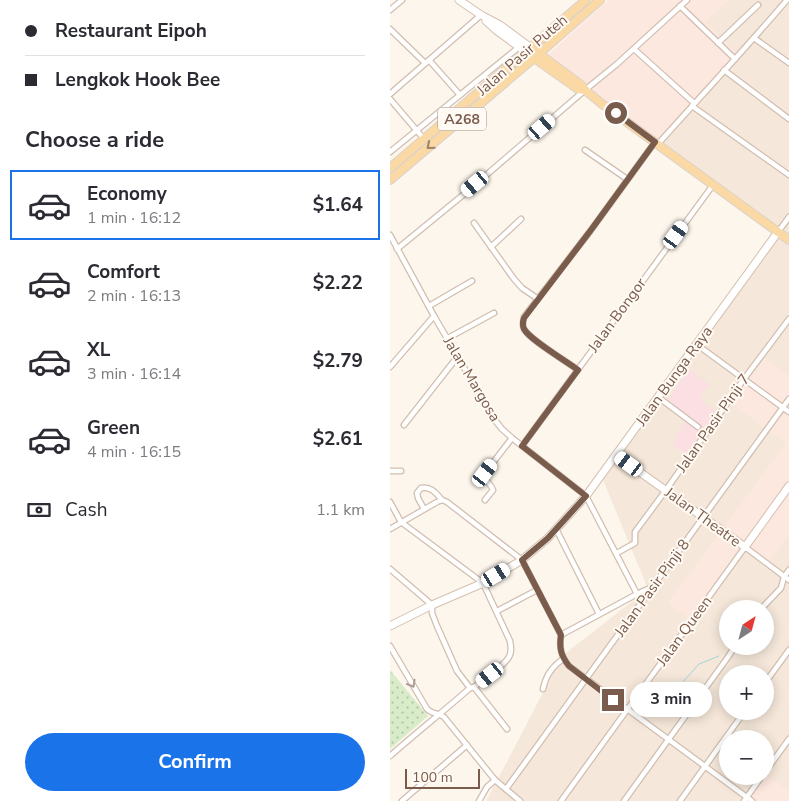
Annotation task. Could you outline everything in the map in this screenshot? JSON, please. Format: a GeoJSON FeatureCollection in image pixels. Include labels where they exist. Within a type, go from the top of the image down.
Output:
{"type":"FeatureCollection","features":[{"type":"Feature","properties":{"kind":"main road"},"geometry":{"type":"LineString","coordinates":[[459,0],[500,25],[521,45],[581,85],[584,90],[789,240]]}},
{"type":"Feature","properties":{"kind":"main road","name":"Jalan Pasir Puteh"},"geometry":{"type":"LineString","coordinates":[[390,168],[586,0]]}},
{"type":"Feature","properties":{"kind":"main road","name":"Jalan Pasir Puteh"},"geometry":{"type":"LineString","coordinates":[[390,180],[537,56],[600,0]]}},
{"type":"Feature","properties":{"kind":"main road","name":"Jalan Bunga Raya"},"geometry":{"type":"LineString","coordinates":[[390,626],[483,583],[522,560],[548,538],[586,496],[778,232]]}},
{"type":"Feature","properties":{"kind":"main road","name":"Jalan Theatre"},"geometry":{"type":"LineString","coordinates":[[616,455],[745,547]]}},
{"type":"Feature","properties":{"kind":"main road","name":"Jalan Queen"},"geometry":{"type":"LineString","coordinates":[[745,547],[789,486]]}},
{"type":"Feature","properties":{"kind":"street"},"geometry":{"type":"LineString","coordinates":[[390,10],[402,0]]}},
{"type":"Feature","properties":{"kind":"street"},"geometry":{"type":"LineString","coordinates":[[397,249],[463,195],[584,90],[618,64],[686,0]]}},
{"type":"Feature","properties":{"kind":"street"},"geometry":{"type":"LineString","coordinates":[[578,370],[533,339],[524,329],[522,323],[524,318],[627,179],[657,143],[787,0]]}},
{"type":"Feature","properties":{"kind":"street"},"geometry":{"type":"LineString","coordinates":[[718,43],[758,5]]}},
{"type":"Feature","properties":{"kind":"street"},"geometry":{"type":"LineString","coordinates":[[680,6],[735,59]]}},
{"type":"Feature","properties":{"kind":"street"},"geometry":{"type":"LineString","coordinates":[[390,94],[481,15]]}},
{"type":"Feature","properties":{"kind":"street"},"geometry":{"type":"LineString","coordinates":[[390,30],[427,62],[460,95]]}},
{"type":"Feature","properties":{"kind":"street"},"geometry":{"type":"LineString","coordinates":[[754,38],[789,63]]}},
{"type":"Feature","properties":{"kind":"street"},"geometry":{"type":"LineString","coordinates":[[390,152],[521,45]]}},
{"type":"Feature","properties":{"kind":"street"},"geometry":{"type":"LineString","coordinates":[[634,48],[693,104],[789,175]]}},
{"type":"Feature","properties":{"kind":"street"},"geometry":{"type":"LineString","coordinates":[[724,70],[789,119]]}},
{"type":"Feature","properties":{"kind":"street"},"geometry":{"type":"LineString","coordinates":[[390,99],[424,139]]}},
{"type":"Feature","properties":{"kind":"street"},"geometry":{"type":"LineString","coordinates":[[585,150],[627,179]]}},
{"type":"Feature","properties":{"kind":"street","name":"Jalan Bongor"},"geometry":{"type":"LineString","coordinates":[[522,446],[713,184]]}},
{"type":"Feature","properties":{"kind":"street"},"geometry":{"type":"LineString","coordinates":[[778,232],[789,217]]}},
{"type":"Feature","properties":{"kind":"street"},"geometry":{"type":"LineString","coordinates":[[490,247],[521,219]]}},
{"type":"Feature","properties":{"kind":"street"},"geometry":{"type":"LineString","coordinates":[[474,223],[518,284],[538,299]]}},
{"type":"Feature","properties":{"kind":"street","name":"Jalan Margosa"},"geometry":{"type":"LineString","coordinates":[[390,235],[434,316],[494,419],[512,438],[586,496]]}},
{"type":"Feature","properties":{"kind":"street"},"geometry":{"type":"LineString","coordinates":[[429,306],[472,281]]}},
{"type":"Feature","properties":{"kind":"street"},"geometry":{"type":"LineString","coordinates":[[448,338],[494,314]]}},
{"type":"Feature","properties":{"kind":"street"},"geometry":{"type":"LineString","coordinates":[[390,367],[434,316]]}},
{"type":"Feature","properties":{"kind":"street","name":"Jalan Pasir Pinji 7"},"geometry":{"type":"LineString","coordinates":[[617,553],[635,543],[634,534],[637,528],[789,319]]}},
{"type":"Feature","properties":{"kind":"street"},"geometry":{"type":"LineString","coordinates":[[696,344],[789,412]]}},
{"type":"Feature","properties":{"kind":"street"},"geometry":{"type":"LineString","coordinates":[[404,425],[458,356]]}},
{"type":"Feature","properties":{"kind":"street"},"geometry":{"type":"LineString","coordinates":[[658,398],[698,427]]}},
{"type":"Feature","properties":{"kind":"street","name":"Jalan Pasir Pinji 8"},"geometry":{"type":"LineString","coordinates":[[506,789],[789,399]]}},
{"type":"Feature","properties":{"kind":"street"},"geometry":{"type":"LineString","coordinates":[[485,500],[493,490],[485,480],[485,473],[512,438]]}},
{"type":"Feature","properties":{"kind":"street"},"geometry":{"type":"LineString","coordinates":[[390,471],[401,471]]}},
{"type":"Feature","properties":{"kind":"street"},"geometry":{"type":"LineString","coordinates":[[424,509],[417,493],[421,488],[427,487],[522,560],[561,635],[560,651],[563,660],[585,679],[705,766],[745,799],[752,801]]}},
{"type":"Feature","properties":{"kind":"street"},"geometry":{"type":"LineString","coordinates":[[586,496],[637,594]]}},
{"type":"Feature","properties":{"kind":"street"},"geometry":{"type":"LineString","coordinates":[[390,529],[442,500]]}},
{"type":"Feature","properties":{"kind":"street"},"geometry":{"type":"LineString","coordinates":[[390,502],[401,522],[483,583],[510,641],[512,650],[510,657],[390,756]]}},
{"type":"Feature","properties":{"kind":"street"},"geometry":{"type":"LineString","coordinates":[[556,529],[599,614]]}},
{"type":"Feature","properties":{"kind":"street","name":"Jalan Theatre"},"geometry":{"type":"LineString","coordinates":[[745,547],[787,578]]}},
{"type":"Feature","properties":{"kind":"street","name":"Jalan Queen"},"geometry":{"type":"LineString","coordinates":[[561,801],[745,547]]}},
{"type":"Feature","properties":{"kind":"street"},"geometry":{"type":"LineString","coordinates":[[390,569],[432,605],[432,614],[457,671],[507,729]]}},
{"type":"Feature","properties":{"kind":"street"},"geometry":{"type":"LineString","coordinates":[[770,600],[781,588],[789,570]]}},
{"type":"Feature","properties":{"kind":"street"},"geometry":{"type":"LineString","coordinates":[[561,635],[652,587]]}},
{"type":"Feature","properties":{"kind":"street"},"geometry":{"type":"LineString","coordinates":[[497,611],[538,590]]}},
{"type":"Feature","properties":{"kind":"street"},"geometry":{"type":"LineString","coordinates":[[390,646],[427,709],[444,717],[495,780],[520,801]]}},
{"type":"Feature","properties":{"kind":"street"},"geometry":{"type":"LineString","coordinates":[[774,671],[789,650]]}},
{"type":"Feature","properties":{"kind":"street"},"geometry":{"type":"LineString","coordinates":[[624,801],[729,655]]}},
{"type":"Feature","properties":{"kind":"street"},"geometry":{"type":"LineString","coordinates":[[543,689],[547,675],[563,660]]}},
{"type":"Feature","properties":{"kind":"street"},"geometry":{"type":"LineString","coordinates":[[680,801],[738,720]]}},
{"type":"Feature","properties":{"kind":"street"},"geometry":{"type":"LineString","coordinates":[[774,760],[789,739]]}},
{"type":"Feature","properties":{"kind":"street"},"geometry":{"type":"LineString","coordinates":[[402,801],[408,799],[467,745]]}},
{"type":"Feature","properties":{"kind":"street"},"geometry":{"type":"LineString","coordinates":[[479,801],[487,788],[495,780]]}},
{"type":"Feature","properties":{"kind":"street"},"geometry":{"type":"LineString","coordinates":[[745,799],[755,785]]}},
{"type":"Feature","properties":{"kind":"shaded area"},"geometry":{"type":"Polygon","coordinates":[[[608,0],[681,0],[683,2],[686,0],[729,0],[705,22],[737,53],[657,143],[544,58],[608,0]]]}},
{"type":"Feature","properties":{"kind":"shaded area"},"geometry":{"type":"Polygon","coordinates":[[[729,0],[789,0],[789,801],[486,801],[562,656],[648,589],[603,480],[778,230],[657,143],[705,21],[729,0]]]}},
{"type":"Feature","properties":{"kind":"shaded area"},"geometry":{"type":"Polygon","coordinates":[[[761,356],[789,376],[789,534],[767,564],[745,547],[691,620],[668,603],[786,443],[728,401],[761,356]]]}},
{"type":"Feature","properties":{"kind":"shaded area"},"geometry":{"type":"Polygon","coordinates":[[[689,369],[709,384],[699,399],[716,412],[688,454],[672,445],[687,418],[666,402],[689,369]]]}},
{"type":"Feature","properties":{"kind":"shaded area"},"geometry":{"type":"Polygon","coordinates":[[[774,780],[789,791],[789,801],[744,801],[756,785],[774,785],[774,780]]]}},
{"type":"Feature","properties":{"kind":"green space"},"geometry":{"type":"Polygon","coordinates":[[[390,670],[428,716],[390,749],[390,670]]]}},
{"type":"Feature","properties":{"kind":"waterway"},"geometry":{"type":"LineString","coordinates":[[651,717],[699,664],[719,656]]}},
{"type":"Feature","properties":{"kind":"route"},"geometry":{"type":"LineString","coordinates":[[613,700],[563,660],[560,651],[561,635],[522,560],[548,538],[586,496],[522,446],[578,370],[533,339],[524,329],[522,323],[655,142],[616,113]]}}]}
